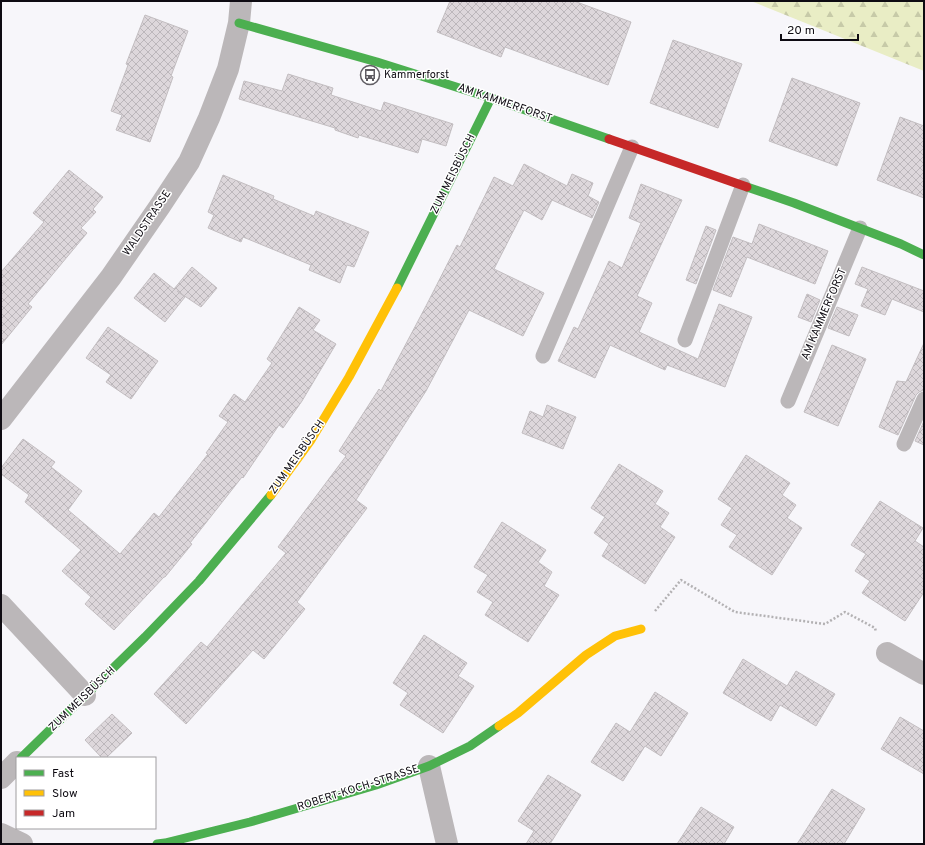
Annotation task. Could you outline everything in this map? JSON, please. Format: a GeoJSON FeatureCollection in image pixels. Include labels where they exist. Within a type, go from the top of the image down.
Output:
{"type":"FeatureCollection","features":[{"type":"Feature","properties":{"kind":"street","name":"WALDSTRASSE"},"geometry":{"type":"LineString","coordinates":[[1,419],[111,277],[189,162],[209,118],[228,69],[239,23],[241,1]]}},
{"type":"Feature","properties":{"kind":"street","name":"AM KAMMERFORST"},"geometry":{"type":"LineString","coordinates":[[239,23],[377,62],[491,98],[860,228],[924,254]]}},
{"type":"Feature","properties":{"kind":"street","name":"ZUM MEISBÜSCH"},"geometry":{"type":"LineString","coordinates":[[23,757],[145,637],[199,581],[268,499],[311,440],[349,377],[398,287],[491,98]]}},
{"type":"Feature","properties":{"kind":"street"},"geometry":{"type":"LineString","coordinates":[[1,605],[86,695]]}},
{"type":"Feature","properties":{"kind":"street","name":"ROBERT-KOCH-STRASSE"},"geometry":{"type":"LineString","coordinates":[[157,844],[250,822],[376,785],[429,766],[470,746],[518,713],[586,655],[615,636],[641,629]]}},
{"type":"Feature","properties":{"kind":"street"},"geometry":{"type":"LineString","coordinates":[[887,653],[924,674]]}},
{"type":"Feature","properties":{"kind":"street"},"geometry":{"type":"LineString","coordinates":[[1,778],[16,763]]}},
{"type":"Feature","properties":{"kind":"street"},"geometry":{"type":"LineString","coordinates":[[429,766],[447,844]]}},
{"type":"Feature","properties":{"kind":"street"},"geometry":{"type":"LineString","coordinates":[[1,834],[22,844]]}},
{"type":"Feature","properties":{"kind":"lane"},"geometry":{"type":"LineString","coordinates":[[543,356],[632,147]]}},
{"type":"Feature","properties":{"kind":"lane"},"geometry":{"type":"LineString","coordinates":[[685,340],[743,186]]}},
{"type":"Feature","properties":{"kind":"lane","name":"AM KAMMERFORST"},"geometry":{"type":"LineString","coordinates":[[788,401],[860,228]]}},
{"type":"Feature","properties":{"kind":"lane"},"geometry":{"type":"LineString","coordinates":[[904,444],[924,399]]}},
{"type":"Feature","properties":{"kind":"path"},"geometry":{"type":"LineString","coordinates":[[641,629],[681,580],[735,612],[825,624],[845,612],[874,628],[887,653]]}},
{"type":"Feature","properties":{"kind":"green space"},"geometry":{"type":"Polygon","coordinates":[[[751,1],[924,1],[924,71],[751,1]]]}},
{"type":"Feature","properties":{"kind":"building"},"geometry":{"type":"Polygon","coordinates":[[[450,1],[574,1],[631,22],[608,85],[505,47],[501,57],[437,32],[450,1]]]}},
{"type":"Feature","properties":{"kind":"building"},"geometry":{"type":"Polygon","coordinates":[[[145,15],[188,31],[171,76],[173,77],[150,142],[116,130],[122,115],[111,111],[128,65],[126,64],[145,15]]]}},
{"type":"Feature","properties":{"kind":"building"},"geometry":{"type":"Polygon","coordinates":[[[673,40],[742,64],[718,128],[650,103],[673,40]]]}},
{"type":"Feature","properties":{"kind":"building"},"geometry":{"type":"Polygon","coordinates":[[[288,74],[333,88],[331,95],[381,111],[384,102],[453,124],[446,146],[422,139],[418,153],[359,135],[358,138],[335,130],[335,128],[239,99],[244,81],[282,91],[288,74]]]}},
{"type":"Feature","properties":{"kind":"building"},"geometry":{"type":"Polygon","coordinates":[[[792,78],[860,103],[837,166],[769,141],[792,78]]]}},
{"type":"Feature","properties":{"kind":"building"},"geometry":{"type":"Polygon","coordinates":[[[900,117],[924,126],[924,198],[877,180],[900,117]]]}},
{"type":"Feature","properties":{"kind":"building"},"geometry":{"type":"Polygon","coordinates":[[[524,164],[567,186],[572,174],[593,183],[588,196],[599,202],[592,218],[552,200],[542,220],[524,210],[494,269],[544,293],[523,336],[469,310],[426,391],[356,500],[367,508],[297,602],[305,609],[264,659],[253,650],[186,724],[154,694],[201,642],[207,647],[286,553],[278,547],[346,456],[339,451],[379,389],[381,391],[457,245],[460,247],[494,177],[513,186],[524,164]]]}},
{"type":"Feature","properties":{"kind":"building"},"geometry":{"type":"Polygon","coordinates":[[[69,170],[103,197],[93,209],[96,212],[81,228],[87,233],[28,304],[32,307],[1,345],[1,272],[44,222],[33,213],[69,170]]]}},
{"type":"Feature","properties":{"kind":"building"},"geometry":{"type":"Polygon","coordinates":[[[223,175],[274,196],[273,199],[314,216],[316,211],[369,232],[354,267],[347,265],[340,283],[309,270],[311,265],[243,237],[241,242],[208,228],[214,215],[208,212],[223,175]]]}},
{"type":"Feature","properties":{"kind":"building"},"geometry":{"type":"Polygon","coordinates":[[[641,184],[682,200],[637,296],[652,303],[639,332],[698,359],[719,304],[752,317],[725,387],[667,365],[665,370],[610,345],[595,378],[558,361],[574,327],[578,329],[609,261],[622,268],[641,223],[629,218],[641,184]]]}},
{"type":"Feature","properties":{"kind":"building"},"geometry":{"type":"Polygon","coordinates":[[[759,224],[828,251],[815,284],[747,257],[731,297],[713,290],[733,237],[752,244],[759,224]]]}},
{"type":"Feature","properties":{"kind":"building"},"geometry":{"type":"Polygon","coordinates":[[[706,226],[716,230],[696,284],[686,280],[706,226]]]}},
{"type":"Feature","properties":{"kind":"building"},"geometry":{"type":"Polygon","coordinates":[[[192,267],[217,288],[201,307],[177,291],[185,297],[165,322],[134,298],[154,273],[174,289],[192,267]]]}},
{"type":"Feature","properties":{"kind":"building"},"geometry":{"type":"Polygon","coordinates":[[[862,267],[924,291],[924,312],[892,299],[885,315],[861,306],[868,289],[855,284],[862,267]]]}},
{"type":"Feature","properties":{"kind":"building"},"geometry":{"type":"Polygon","coordinates":[[[807,294],[820,300],[811,322],[798,317],[807,294]]]}},
{"type":"Feature","properties":{"kind":"building"},"geometry":{"type":"Polygon","coordinates":[[[299,307],[320,320],[313,330],[336,344],[302,401],[283,428],[279,425],[243,478],[242,477],[190,543],[192,544],[165,577],[114,630],[85,604],[91,597],[62,571],[81,550],[25,502],[29,495],[1,474],[1,468],[23,439],[55,462],[51,467],[82,491],[68,510],[120,554],[154,513],[159,517],[208,454],[206,453],[228,422],[219,416],[234,394],[245,402],[272,363],[267,359],[299,307]]]}},
{"type":"Feature","properties":{"kind":"building"},"geometry":{"type":"Polygon","coordinates":[[[837,307],[858,315],[849,336],[828,328],[837,307]]]}},
{"type":"Feature","properties":{"kind":"building"},"geometry":{"type":"Polygon","coordinates":[[[108,327],[158,361],[131,399],[106,382],[111,375],[86,358],[108,327]]]}},
{"type":"Feature","properties":{"kind":"building"},"geometry":{"type":"Polygon","coordinates":[[[924,343],[924,390],[916,395],[898,435],[879,427],[897,381],[906,382],[924,343]]]}},
{"type":"Feature","properties":{"kind":"building"},"geometry":{"type":"Polygon","coordinates":[[[832,345],[866,359],[838,426],[804,412],[832,345]]]}},
{"type":"Feature","properties":{"kind":"building"},"geometry":{"type":"Polygon","coordinates":[[[547,405],[576,417],[563,449],[522,433],[530,411],[543,417],[547,405]]]}},
{"type":"Feature","properties":{"kind":"building"},"geometry":{"type":"Polygon","coordinates":[[[924,421],[924,445],[915,441],[924,421]]]}},
{"type":"Feature","properties":{"kind":"building"},"geometry":{"type":"Polygon","coordinates":[[[746,455],[790,483],[782,495],[796,505],[787,518],[802,528],[772,575],[729,547],[737,535],[721,525],[732,508],[718,499],[746,455]]]}},
{"type":"Feature","properties":{"kind":"building"},"geometry":{"type":"Polygon","coordinates":[[[619,464],[663,491],[655,504],[669,513],[660,527],[675,537],[645,584],[602,556],[609,544],[594,533],[605,517],[591,508],[619,464]]]}},
{"type":"Feature","properties":{"kind":"building"},"geometry":{"type":"Polygon","coordinates":[[[880,501],[923,528],[915,541],[924,547],[924,592],[905,621],[862,593],[870,581],[855,571],[866,554],[851,545],[880,501]]]}},
{"type":"Feature","properties":{"kind":"building"},"geometry":{"type":"Polygon","coordinates":[[[502,522],[546,550],[538,562],[552,572],[544,586],[559,595],[528,642],[485,615],[493,602],[477,592],[488,575],[474,567],[502,522]]]}},
{"type":"Feature","properties":{"kind":"building"},"geometry":{"type":"Polygon","coordinates":[[[424,635],[467,663],[458,676],[474,686],[443,733],[400,705],[408,693],[393,683],[424,635]]]}},
{"type":"Feature","properties":{"kind":"building"},"geometry":{"type":"Polygon","coordinates":[[[743,659],[787,686],[796,671],[835,694],[816,726],[780,705],[771,721],[723,693],[743,659]]]}},
{"type":"Feature","properties":{"kind":"building"},"geometry":{"type":"Polygon","coordinates":[[[655,692],[688,713],[661,756],[645,746],[623,781],[591,762],[616,723],[630,732],[655,692]]]}},
{"type":"Feature","properties":{"kind":"building"},"geometry":{"type":"Polygon","coordinates":[[[112,714],[132,733],[107,757],[101,757],[85,740],[112,714]]]}},
{"type":"Feature","properties":{"kind":"building"},"geometry":{"type":"Polygon","coordinates":[[[900,717],[924,731],[924,774],[881,749],[900,717]]]}},
{"type":"Feature","properties":{"kind":"building"},"geometry":{"type":"Polygon","coordinates":[[[548,775],[581,795],[550,844],[526,844],[534,831],[518,821],[548,775]]]}},
{"type":"Feature","properties":{"kind":"building"},"geometry":{"type":"Polygon","coordinates":[[[832,789],[865,809],[844,844],[797,844],[832,789]]]}},
{"type":"Feature","properties":{"kind":"building"},"geometry":{"type":"Polygon","coordinates":[[[701,807],[734,827],[724,844],[677,844],[701,807]]]}},
{"type":"Feature","properties":{"kind":"traffic: fast"},"geometry":{"type":"LineString","coordinates":[[239,23],[377,62],[491,98],[609,139]]}},
{"type":"Feature","properties":{"kind":"traffic: fast"},"geometry":{"type":"LineString","coordinates":[[397,288],[491,98]]}},
{"type":"Feature","properties":{"kind":"traffic: fast"},"geometry":{"type":"LineString","coordinates":[[747,187],[794,203],[901,244],[924,255]]}},
{"type":"Feature","properties":{"kind":"traffic: fast"},"geometry":{"type":"LineString","coordinates":[[22,757],[145,637],[199,581],[271,495]]}},
{"type":"Feature","properties":{"kind":"traffic: fast"},"geometry":{"type":"LineString","coordinates":[[157,844],[250,822],[376,785],[429,766],[470,746],[499,726]]}},
{"type":"Feature","properties":{"kind":"traffic: slow"},"geometry":{"type":"LineString","coordinates":[[271,495],[311,440],[349,377],[397,288]]}},
{"type":"Feature","properties":{"kind":"traffic: slow"},"geometry":{"type":"LineString","coordinates":[[499,726],[518,713],[586,655],[615,636],[641,629]]}},
{"type":"Feature","properties":{"kind":"traffic: jam"},"geometry":{"type":"LineString","coordinates":[[609,139],[747,187]]}},
{"type":"Feature","properties":{"kind":"place","name":"Kammerforst"},"geometry":{"type":"Point","coordinates":[370,75]}}]}
